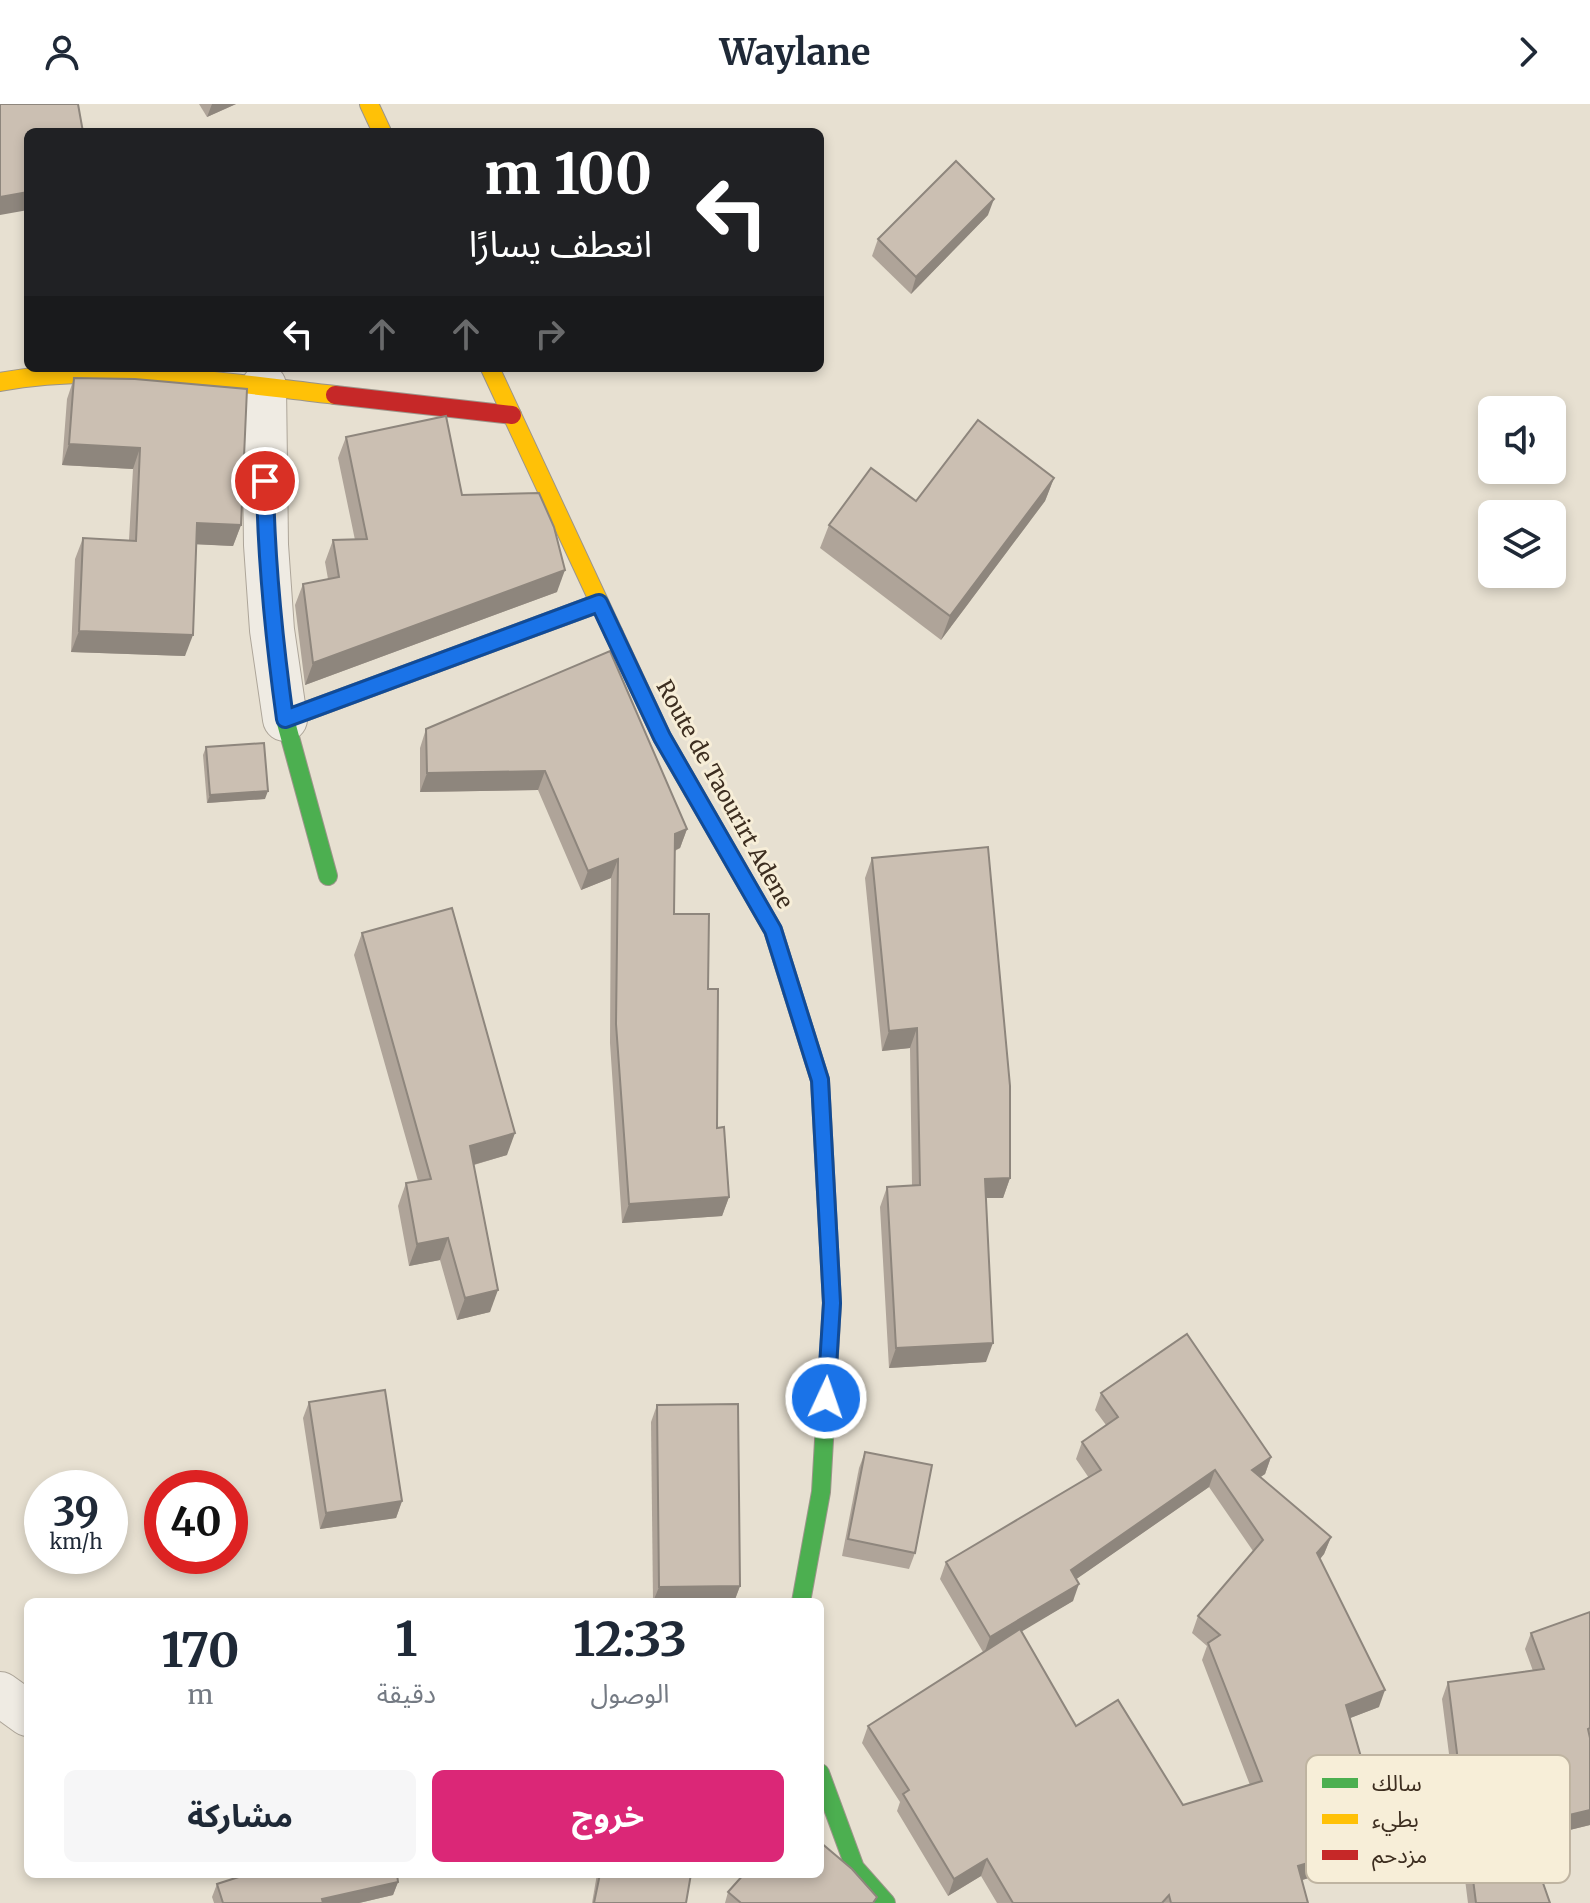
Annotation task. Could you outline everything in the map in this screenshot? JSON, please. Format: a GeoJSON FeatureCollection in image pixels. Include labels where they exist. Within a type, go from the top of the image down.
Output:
{"type":"FeatureCollection","features":[{"type":"Feature","properties":{"kind":"street"},"geometry":{"type":"LineString","coordinates":[[369,104],[380,128]]}},
{"type":"Feature","properties":{"kind":"street"},"geometry":{"type":"LineString","coordinates":[[0,382],[64,372],[264,386],[512,415]]}},
{"type":"Feature","properties":{"kind":"street","name":"Route de Taourirt Adene"},"geometry":{"type":"LineString","coordinates":[[492,372],[662,737],[773,930],[820,1080],[832,1303],[821,1492],[802,1598]]}},
{"type":"Feature","properties":{"kind":"street"},"geometry":{"type":"LineString","coordinates":[[264,386],[266,545],[272,630],[285,719],[328,876]]}},
{"type":"Feature","properties":{"kind":"street"},"geometry":{"type":"LineString","coordinates":[[285,719],[599,603]]}},
{"type":"Feature","properties":{"kind":"street"},"geometry":{"type":"LineString","coordinates":[[0,1694],[24,1711]]}},
{"type":"Feature","properties":{"kind":"street"},"geometry":{"type":"LineString","coordinates":[[824,1796],[830,1830],[855,1868],[886,1903]]}},
{"type":"Feature","properties":{"kind":"building"},"geometry":{"type":"Polygon","coordinates":[[[0,104],[78,104],[82,128],[24,128],[24,193],[0,197],[0,104]]]}},
{"type":"Feature","properties":{"kind":"building"},"geometry":{"type":"Polygon","coordinates":[[[956,161],[994,199],[916,277],[878,239],[956,161]]]}},
{"type":"Feature","properties":{"kind":"building"},"geometry":{"type":"Polygon","coordinates":[[[74,378],[135,379],[247,389],[241,525],[197,523],[193,635],[79,631],[83,538],[136,541],[140,448],[69,444],[74,378]]]}},
{"type":"Feature","properties":{"kind":"building"},"geometry":{"type":"Polygon","coordinates":[[[446,416],[462,495],[539,493],[554,527],[565,570],[313,663],[303,584],[339,577],[333,540],[367,539],[346,437],[446,416]]]}},
{"type":"Feature","properties":{"kind":"building"},"geometry":{"type":"Polygon","coordinates":[[[978,420],[1054,478],[950,616],[829,525],[871,468],[916,501],[978,420]]]}},
{"type":"Feature","properties":{"kind":"building"},"geometry":{"type":"Polygon","coordinates":[[[610,651],[687,829],[675,834],[674,914],[709,914],[708,989],[718,989],[717,1128],[724,1127],[729,1197],[629,1204],[616,1024],[618,859],[588,871],[545,771],[427,773],[426,729],[610,651]]]}},
{"type":"Feature","properties":{"kind":"building"},"geometry":{"type":"Polygon","coordinates":[[[264,743],[268,791],[210,795],[206,747],[264,743]]]}},
{"type":"Feature","properties":{"kind":"building"},"geometry":{"type":"Polygon","coordinates":[[[988,847],[1010,1086],[1010,1178],[985,1179],[993,1343],[896,1348],[887,1187],[920,1185],[917,1028],[889,1031],[872,858],[988,847]]]}},
{"type":"Feature","properties":{"kind":"building"},"geometry":{"type":"Polygon","coordinates":[[[452,908],[515,1133],[470,1146],[498,1290],[465,1298],[448,1238],[417,1244],[406,1183],[431,1179],[362,933],[452,908]]]}},
{"type":"Feature","properties":{"kind":"building"},"geometry":{"type":"Polygon","coordinates":[[[1187,1334],[1271,1457],[1252,1470],[1331,1537],[1317,1553],[1385,1690],[1346,1705],[1360,1755],[1306,1755],[1306,1864],[1298,1866],[1308,1903],[1171,1903],[1169,1895],[1162,1903],[1013,1903],[987,1859],[954,1879],[903,1794],[909,1790],[868,1726],[1020,1629],[1076,1726],[1118,1700],[1183,1805],[1262,1781],[1208,1643],[1220,1635],[1198,1616],[1263,1540],[1215,1470],[1071,1570],[1079,1584],[990,1637],[946,1562],[1101,1470],[1082,1442],[1118,1417],[1101,1393],[1187,1334]]]}},
{"type":"Feature","properties":{"kind":"building"},"geometry":{"type":"Polygon","coordinates":[[[385,1390],[402,1501],[326,1513],[309,1402],[385,1390]]]}},
{"type":"Feature","properties":{"kind":"building"},"geometry":{"type":"Polygon","coordinates":[[[738,1404],[740,1586],[659,1587],[657,1405],[738,1404]]]}},
{"type":"Feature","properties":{"kind":"building"},"geometry":{"type":"Polygon","coordinates":[[[865,1452],[932,1465],[915,1553],[848,1539],[865,1452]]]}},
{"type":"Feature","properties":{"kind":"building"},"geometry":{"type":"Polygon","coordinates":[[[1590,1612],[1590,1810],[1570,1815],[1570,1755],[1457,1755],[1448,1682],[1544,1669],[1531,1633],[1590,1612]]]}},
{"type":"Feature","properties":{"kind":"building"},"geometry":{"type":"Polygon","coordinates":[[[824,1845],[852,1869],[877,1897],[873,1903],[741,1903],[728,1892],[740,1878],[824,1878],[824,1845]]]}},
{"type":"Feature","properties":{"kind":"building"},"geometry":{"type":"Polygon","coordinates":[[[236,1878],[398,1878],[398,1882],[322,1899],[323,1903],[223,1903],[217,1884],[236,1878]]]}},
{"type":"Feature","properties":{"kind":"building"},"geometry":{"type":"Polygon","coordinates":[[[599,1878],[690,1878],[686,1903],[594,1903],[599,1878]]]}},
{"type":"Feature","properties":{"kind":"building"},"geometry":{"type":"Polygon","coordinates":[[[1473,1883],[1543,1883],[1550,1903],[1476,1903],[1473,1883]]]}},
{"type":"Feature","properties":{"kind":"traffic: fast"},"geometry":{"type":"LineString","coordinates":[[328,876],[285,719],[599,603]]}},
{"type":"Feature","properties":{"kind":"traffic: fast"},"geometry":{"type":"LineString","coordinates":[[792,991],[820,1080],[832,1303],[821,1492],[802,1598]]}},
{"type":"Feature","properties":{"kind":"traffic: fast"},"geometry":{"type":"LineString","coordinates":[[824,1784],[855,1868],[886,1903]]}},
{"type":"Feature","properties":{"kind":"traffic: slow"},"geometry":{"type":"LineString","coordinates":[[369,104],[380,128]]}},
{"type":"Feature","properties":{"kind":"traffic: slow"},"geometry":{"type":"LineString","coordinates":[[492,372],[614,634]]}},
{"type":"Feature","properties":{"kind":"traffic: slow"},"geometry":{"type":"LineString","coordinates":[[0,382],[40,376],[124,374],[210,380],[335,395]]}},
{"type":"Feature","properties":{"kind":"traffic: jam"},"geometry":{"type":"LineString","coordinates":[[335,395],[512,415]]}},
{"type":"Feature","properties":{"kind":"traffic: jam"},"geometry":{"type":"LineString","coordinates":[[614,634],[662,737],[773,930],[792,991]]}},
{"type":"Feature","properties":{"kind":"route"},"geometry":{"type":"LineString","coordinates":[[265,481],[272,630],[285,719],[599,603],[662,737],[773,930],[820,1080],[832,1303],[826,1398]]}}]}
